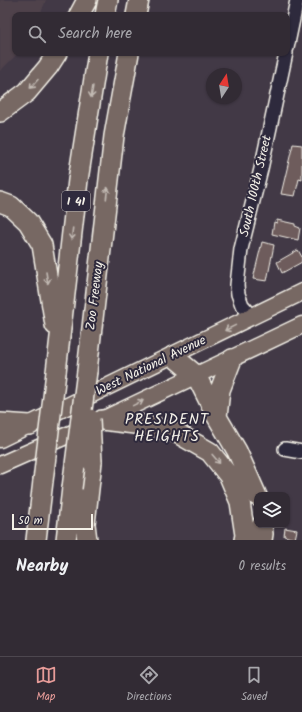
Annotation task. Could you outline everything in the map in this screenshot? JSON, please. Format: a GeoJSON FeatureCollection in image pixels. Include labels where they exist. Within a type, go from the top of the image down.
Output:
{"type":"FeatureCollection","features":[{"type":"Feature","properties":{"kind":"highway"},"geometry":{"type":"LineString","coordinates":[[81,12],[87,0]]}},
{"type":"Feature","properties":{"kind":"highway"},"geometry":{"type":"LineString","coordinates":[[106,12],[108,0]]}},
{"type":"Feature","properties":{"kind":"highway"},"geometry":{"type":"LineString","coordinates":[[137,12],[139,0]]}},
{"type":"Feature","properties":{"kind":"highway"},"geometry":{"type":"LineString","coordinates":[[0,112],[26,92],[56,56]]}},
{"type":"Feature","properties":{"kind":"highway","name":"I 41"},"geometry":{"type":"LineString","coordinates":[[36,540],[78,180],[98,56]]}},
{"type":"Feature","properties":{"kind":"highway","name":"Zoo Freeway"},"geometry":{"type":"LineString","coordinates":[[66,540],[114,136],[128,56]]}},
{"type":"Feature","properties":{"kind":"highway"},"geometry":{"type":"LineString","coordinates":[[0,202],[10,206],[28,222],[42,245],[58,349]]}},
{"type":"Feature","properties":{"kind":"highway"},"geometry":{"type":"LineString","coordinates":[[172,356],[196,375],[217,417],[237,451],[255,492]]}},
{"type":"Feature","properties":{"kind":"highway"},"geometry":{"type":"LineString","coordinates":[[217,417],[220,390],[232,359]]}},
{"type":"Feature","properties":{"kind":"highway"},"geometry":{"type":"LineString","coordinates":[[87,540],[85,524],[92,462],[88,364]]}},
{"type":"Feature","properties":{"kind":"highway"},"geometry":{"type":"LineString","coordinates":[[102,420],[143,425],[174,432],[210,452],[229,476],[240,502],[246,535],[244,540]]}},
{"type":"Feature","properties":{"kind":"highway"},"geometry":{"type":"LineString","coordinates":[[0,423],[30,425]]}},
{"type":"Feature","properties":{"kind":"highway"},"geometry":{"type":"LineString","coordinates":[[262,528],[262,540]]}},
{"type":"Feature","properties":{"kind":"main road","name":"West National Avenue"},"geometry":{"type":"LineString","coordinates":[[0,439],[302,292]]}},
{"type":"Feature","properties":{"kind":"main road"},"geometry":{"type":"LineString","coordinates":[[0,465],[102,420],[302,325]]}},
{"type":"Feature","properties":{"kind":"street"},"geometry":{"type":"LineString","coordinates":[[290,34],[297,0]]}},
{"type":"Feature","properties":{"kind":"street","name":"South 100th Street"},"geometry":{"type":"LineString","coordinates":[[252,316],[242,305],[238,294],[237,285],[241,248],[261,169],[285,56]]}},
{"type":"Feature","properties":{"kind":"street"},"geometry":{"type":"LineString","coordinates":[[285,449],[302,452]]}},
{"type":"Feature","properties":{"kind":"shaded area"},"geometry":{"type":"Polygon","coordinates":[[[0,0],[46,0],[41,12],[12,12],[12,56],[15,56],[0,71],[0,0]]]}},
{"type":"Feature","properties":{"kind":"building"},"geometry":{"type":"Polygon","coordinates":[[[293,144],[302,145],[302,180],[299,179],[295,196],[281,194],[293,144]]]}},
{"type":"Feature","properties":{"kind":"building"},"geometry":{"type":"Polygon","coordinates":[[[277,220],[295,224],[295,226],[300,228],[298,240],[272,234],[274,222],[277,223],[277,220]]]}},
{"type":"Feature","properties":{"kind":"building"},"geometry":{"type":"Polygon","coordinates":[[[262,242],[274,245],[267,281],[253,279],[262,242]]]}},
{"type":"Feature","properties":{"kind":"building"},"geometry":{"type":"Polygon","coordinates":[[[298,250],[302,257],[302,262],[282,273],[277,262],[298,250]]]}},
{"type":"Feature","properties":{"kind":"building"},"geometry":{"type":"Polygon","coordinates":[[[285,528],[297,530],[295,539],[284,536],[285,528]]]}},
{"type":"Feature","properties":{"kind":"district","name":"PRESIDENT HEIGHTS"},"geometry":{"type":"Point","coordinates":[167,428]}}]}
